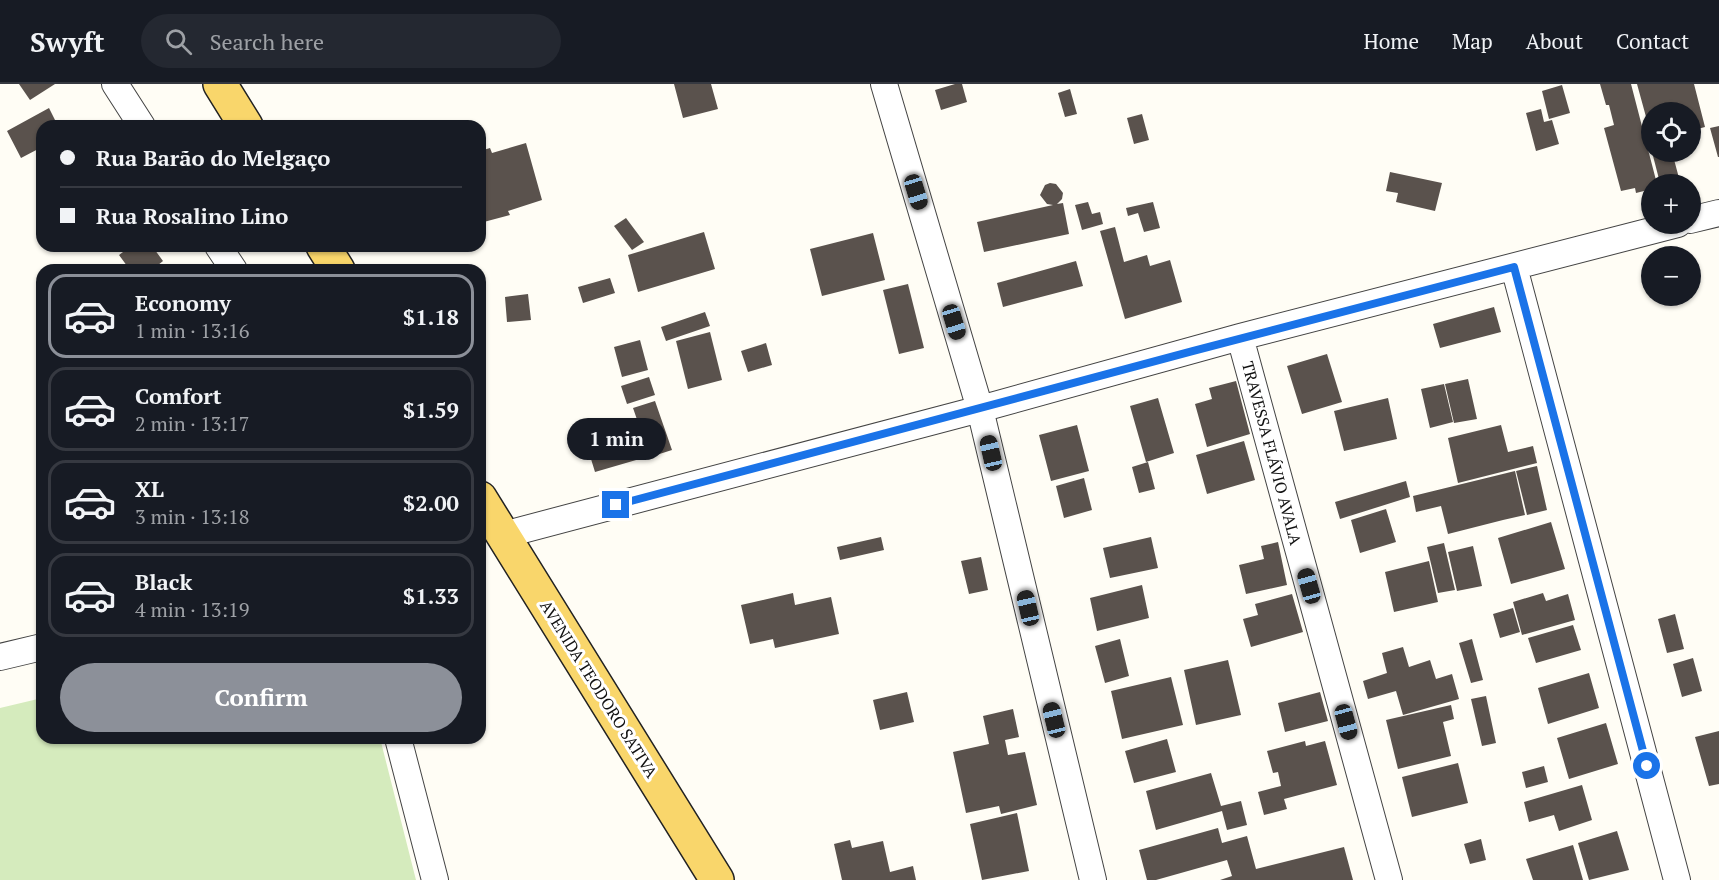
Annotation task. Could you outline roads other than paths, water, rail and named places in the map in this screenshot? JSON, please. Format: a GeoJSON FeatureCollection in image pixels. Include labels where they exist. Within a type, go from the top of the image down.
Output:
{"type":"FeatureCollection","features":[{"type":"Feature","properties":{"kind":"main road"},"geometry":{"type":"LineString","coordinates":[[220,84],[242,120]]}},
{"type":"Feature","properties":{"kind":"main road","name":"AVENIDA TEODORO SATIVA"},"geometry":{"type":"LineString","coordinates":[[486,508],[717,880]]}},
{"type":"Feature","properties":{"kind":"street"},"geometry":{"type":"LineString","coordinates":[[115,84],[138,120]]}},
{"type":"Feature","properties":{"kind":"street"},"geometry":{"type":"LineString","coordinates":[[884,84],[980,409],[1094,880]]}},
{"type":"Feature","properties":{"kind":"street"},"geometry":{"type":"LineString","coordinates":[[1701,217],[1719,213]]}},
{"type":"Feature","properties":{"kind":"street"},"geometry":{"type":"LineString","coordinates":[[503,535],[980,409],[1240,337],[1641,234]]}},
{"type":"Feature","properties":{"kind":"street"},"geometry":{"type":"LineString","coordinates":[[1514,267],[1677,880]]}},
{"type":"Feature","properties":{"kind":"street","name":"TRAVESSA FLÁVIO AVALA"},"geometry":{"type":"LineString","coordinates":[[1240,337],[1389,880]]}},
{"type":"Feature","properties":{"kind":"street"},"geometry":{"type":"LineString","coordinates":[[0,657],[36,648]]}},
{"type":"Feature","properties":{"kind":"street"},"geometry":{"type":"LineString","coordinates":[[400,744],[435,880]]}}]}
